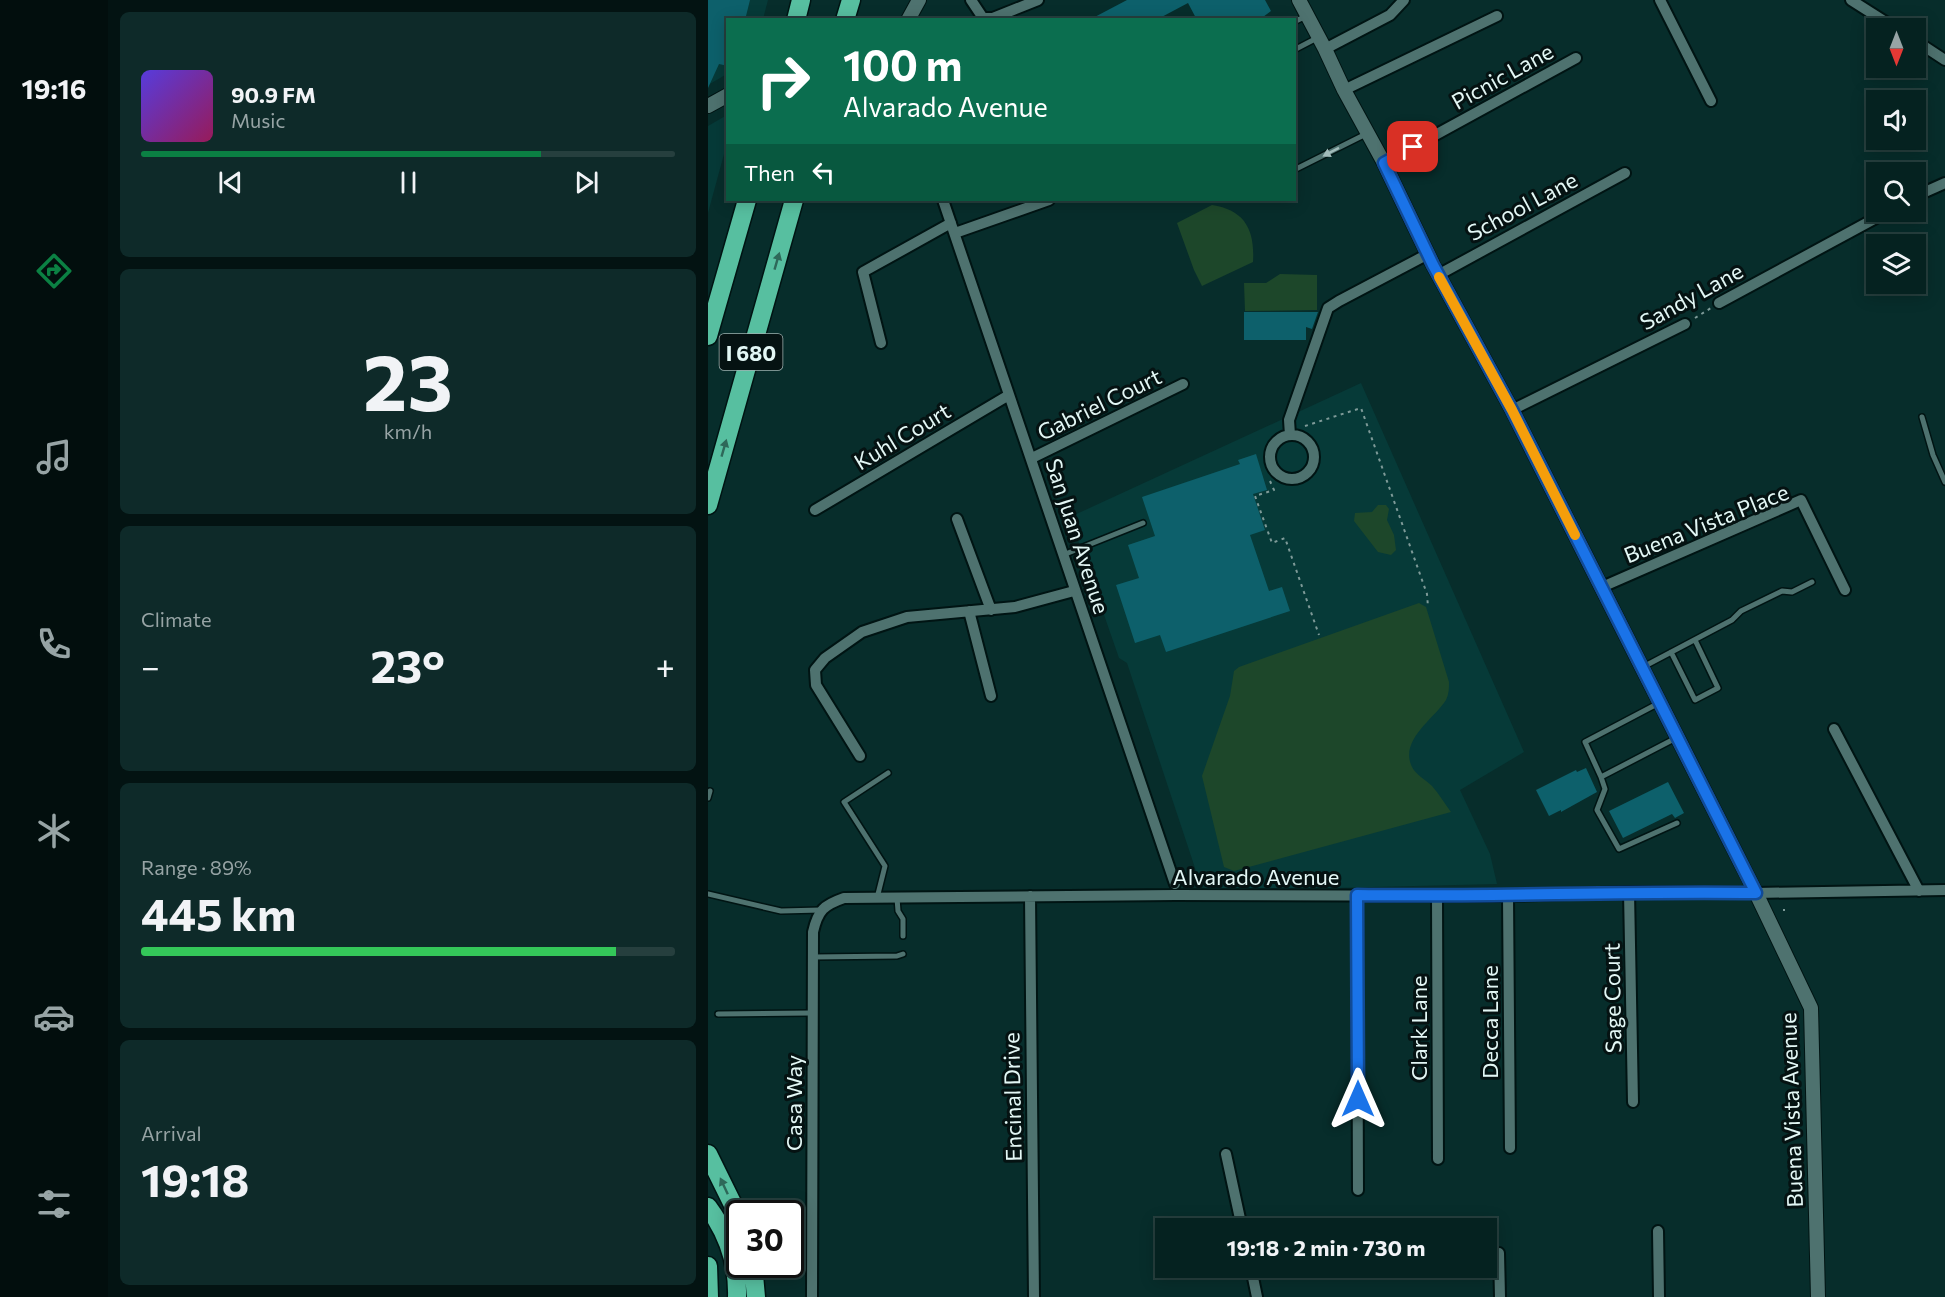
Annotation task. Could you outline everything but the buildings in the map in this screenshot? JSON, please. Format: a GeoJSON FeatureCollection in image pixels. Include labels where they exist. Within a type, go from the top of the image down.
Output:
{"type":"FeatureCollection","features":[{"type":"Feature","properties":{"kind":"highway"},"geometry":{"type":"LineString","coordinates":[[796,18],[801,0]]}},
{"type":"Feature","properties":{"kind":"highway"},"geometry":{"type":"LineString","coordinates":[[846,18],[850,0]]}},
{"type":"Feature","properties":{"kind":"highway","name":"I 680"},"geometry":{"type":"LineString","coordinates":[[708,336],[747,201]]}},
{"type":"Feature","properties":{"kind":"highway","name":"I 680"},"geometry":{"type":"LineString","coordinates":[[708,505],[794,201]]}},
{"type":"Feature","properties":{"kind":"highway"},"geometry":{"type":"LineString","coordinates":[[708,1154],[731,1200]]}},
{"type":"Feature","properties":{"kind":"highway"},"geometry":{"type":"LineString","coordinates":[[708,1207],[720,1222],[732,1251],[737,1279],[736,1297]]}},
{"type":"Feature","properties":{"kind":"highway"},"geometry":{"type":"LineString","coordinates":[[708,1266],[710,1271],[709,1297]]}},
{"type":"Feature","properties":{"kind":"highway"},"geometry":{"type":"LineString","coordinates":[[754,1278],[756,1297]]}},
{"type":"Feature","properties":{"kind":"street"},"geometry":{"type":"LineString","coordinates":[[909,18],[919,0]]}},
{"type":"Feature","properties":{"kind":"street"},"geometry":{"type":"LineString","coordinates":[[971,0],[983,18],[993,18],[1038,0]]}},
{"type":"Feature","properties":{"kind":"street","name":"Buena Vista Avenue"},"geometry":{"type":"LineString","coordinates":[[1299,0],[1301,18],[1322,43],[1438,275],[1512,410],[1756,893],[1811,1008],[1818,1297]]}},
{"type":"Feature","properties":{"kind":"street"},"geometry":{"type":"LineString","coordinates":[[1322,43],[1390,15],[1404,0]]}},
{"type":"Feature","properties":{"kind":"street"},"geometry":{"type":"LineString","coordinates":[[1659,0],[1711,100]]}},
{"type":"Feature","properties":{"kind":"street"},"geometry":{"type":"LineString","coordinates":[[1851,0],[1879,18]]}},
{"type":"Feature","properties":{"kind":"street"},"geometry":{"type":"LineString","coordinates":[[1344,90],[1497,16]]}},
{"type":"Feature","properties":{"kind":"street"},"geometry":{"type":"LineString","coordinates":[[1926,48],[1945,60]]}},
{"type":"Feature","properties":{"kind":"street","name":"Picnic Lane"},"geometry":{"type":"LineString","coordinates":[[1384,163],[1576,58]]}},
{"type":"Feature","properties":{"kind":"street"},"geometry":{"type":"LineString","coordinates":[[708,106],[726,95]]}},
{"type":"Feature","properties":{"kind":"street","name":"School Lane"},"geometry":{"type":"LineString","coordinates":[[1438,275],[1626,173]]}},
{"type":"Feature","properties":{"kind":"street"},"geometry":{"type":"LineString","coordinates":[[1926,192],[1945,183]]}},
{"type":"Feature","properties":{"kind":"street","name":"San Juan Avenue"},"geometry":{"type":"LineString","coordinates":[[943,201],[1175,884]]}},
{"type":"Feature","properties":{"kind":"street"},"geometry":{"type":"LineString","coordinates":[[882,343],[863,272],[953,228],[1046,201]]}},
{"type":"Feature","properties":{"kind":"street","name":"Sandy Lane"},"geometry":{"type":"LineString","coordinates":[[1719,303],[1869,222]]}},
{"type":"Feature","properties":{"kind":"street"},"geometry":{"type":"LineString","coordinates":[[1290,435],[1289,420],[1328,308],[1428,254]]}},
{"type":"Feature","properties":{"kind":"street","name":"Sandy Lane"},"geometry":{"type":"LineString","coordinates":[[1512,410],[1685,324]]}},
{"type":"Feature","properties":{"kind":"street","name":"Gabriel Court"},"geometry":{"type":"LineString","coordinates":[[1032,458],[1183,384]]}},
{"type":"Feature","properties":{"kind":"street","name":"Kuhl Court"},"geometry":{"type":"LineString","coordinates":[[815,510],[1009,395]]}},
{"type":"Feature","properties":{"kind":"street"},"geometry":{"type":"LineString","coordinates":[[1290,435],[1304,438],[1314,449],[1315,456],[1311,470],[1293,480],[1278,475],[1270,462],[1270,454],[1277,441],[1283,436],[1290,435]]}},
{"type":"Feature","properties":{"kind":"street","name":"Buena Vista Place"},"geometry":{"type":"LineString","coordinates":[[1602,587],[1801,500],[1845,590]]}},
{"type":"Feature","properties":{"kind":"street"},"geometry":{"type":"LineString","coordinates":[[957,519],[991,610]]}},
{"type":"Feature","properties":{"kind":"street"},"geometry":{"type":"LineString","coordinates":[[860,756],[816,685],[815,670],[825,658],[862,632],[907,617],[1015,607],[1074,591]]}},
{"type":"Feature","properties":{"kind":"street"},"geometry":{"type":"LineString","coordinates":[[969,611],[991,696]]}},
{"type":"Feature","properties":{"kind":"street"},"geometry":{"type":"LineString","coordinates":[[1834,729],[1919,891]]}},
{"type":"Feature","properties":{"kind":"street","name":"Alvarado Avenue"},"geometry":{"type":"LineString","coordinates":[[821,910],[844,898],[1508,896],[1629,892],[1756,893],[1945,890]]}},
{"type":"Feature","properties":{"kind":"street","name":"Sage Court"},"geometry":{"type":"LineString","coordinates":[[1629,892],[1634,1102]]}},
{"type":"Feature","properties":{"kind":"street"},"geometry":{"type":"LineString","coordinates":[[1357,895],[1358,1190]]}},
{"type":"Feature","properties":{"kind":"street","name":"Encinal Drive"},"geometry":{"type":"LineString","coordinates":[[1030,896],[1034,1297]]}},
{"type":"Feature","properties":{"kind":"street","name":"Clark Lane"},"geometry":{"type":"LineString","coordinates":[[1437,896],[1438,1159]]}},
{"type":"Feature","properties":{"kind":"street","name":"Decca Lane"},"geometry":{"type":"LineString","coordinates":[[1508,896],[1510,1148]]}},
{"type":"Feature","properties":{"kind":"street","name":"Casa Way"},"geometry":{"type":"LineString","coordinates":[[812,1297],[812,957],[815,920],[821,910]]}},
{"type":"Feature","properties":{"kind":"street"},"geometry":{"type":"LineString","coordinates":[[1226,1154],[1240,1218]]}},
{"type":"Feature","properties":{"kind":"street"},"geometry":{"type":"LineString","coordinates":[[1658,1231],[1659,1297]]}},
{"type":"Feature","properties":{"kind":"street"},"geometry":{"type":"LineString","coordinates":[[1499,1253],[1500,1297]]}},
{"type":"Feature","properties":{"kind":"street"},"geometry":{"type":"LineString","coordinates":[[1253,1278],[1257,1297]]}},
{"type":"Feature","properties":{"kind":"lane"},"geometry":{"type":"LineString","coordinates":[[1296,50],[1322,43]]}},
{"type":"Feature","properties":{"kind":"lane"},"geometry":{"type":"LineString","coordinates":[[1296,169],[1368,133]]}},
{"type":"Feature","properties":{"kind":"lane"},"geometry":{"type":"LineString","coordinates":[[1922,417],[1933,455],[1945,482]]}},
{"type":"Feature","properties":{"kind":"lane"},"geometry":{"type":"LineString","coordinates":[[1063,555],[1143,523]]}},
{"type":"Feature","properties":{"kind":"lane"},"geometry":{"type":"LineString","coordinates":[[1642,667],[1732,620],[1741,610],[1782,591],[1792,592],[1812,582]]}},
{"type":"Feature","properties":{"kind":"lane"},"geometry":{"type":"LineString","coordinates":[[1671,652],[1695,700],[1718,688],[1695,640]]}},
{"type":"Feature","properties":{"kind":"lane"},"geometry":{"type":"LineString","coordinates":[[1660,702],[1585,742],[1605,789],[1597,810],[1619,849],[1677,823]]}},
{"type":"Feature","properties":{"kind":"lane"},"geometry":{"type":"LineString","coordinates":[[1601,777],[1677,737]]}},
{"type":"Feature","properties":{"kind":"lane"},"geometry":{"type":"LineString","coordinates":[[877,898],[885,866],[844,802],[888,773]]}},
{"type":"Feature","properties":{"kind":"lane"},"geometry":{"type":"LineString","coordinates":[[708,894],[781,911],[821,910]]}},
{"type":"Feature","properties":{"kind":"lane"},"geometry":{"type":"LineString","coordinates":[[897,898],[898,911],[903,919],[903,936]]}},
{"type":"Feature","properties":{"kind":"lane"},"geometry":{"type":"LineString","coordinates":[[812,957],[897,956],[903,954]]}},
{"type":"Feature","properties":{"kind":"lane"},"geometry":{"type":"LineString","coordinates":[[718,1014],[812,1013]]}},
{"type":"Feature","properties":{"kind":"path","name":"Sandy Lane"},"geometry":{"type":"LineString","coordinates":[[1685,324],[1719,303]]}},
{"type":"Feature","properties":{"kind":"path"},"geometry":{"type":"LineString","coordinates":[[1305,426],[1360,408],[1427,594],[1428,607]]}},
{"type":"Feature","properties":{"kind":"path"},"geometry":{"type":"LineString","coordinates":[[1270,481],[1274,490],[1255,496],[1272,543],[1285,538],[1319,635]]}},
{"type":"Feature","properties":{"kind":"shaded area"},"geometry":{"type":"Polygon","coordinates":[[[708,0],[768,0],[763,18],[726,18],[726,75],[708,85],[708,0]]]}},
{"type":"Feature","properties":{"kind":"shaded area"},"geometry":{"type":"Polygon","coordinates":[[[726,116],[726,147],[708,213],[708,126],[726,116]]]}},
{"type":"Feature","properties":{"kind":"shaded area"},"geometry":{"type":"Polygon","coordinates":[[[1361,383],[1524,752],[1460,790],[1490,854],[1497,884],[1208,891],[1200,883],[1127,663],[1119,658],[1070,517],[1361,383]]]}},
{"type":"Feature","properties":{"kind":"green space"},"geometry":{"type":"Polygon","coordinates":[[[1212,205],[1233,212],[1246,223],[1252,240],[1253,262],[1202,286],[1177,223],[1212,205]]]}},
{"type":"Feature","properties":{"kind":"green space"},"geometry":{"type":"Polygon","coordinates":[[[1280,274],[1317,275],[1317,310],[1245,311],[1244,283],[1266,283],[1280,274]]]}},
{"type":"Feature","properties":{"kind":"green space"},"geometry":{"type":"Polygon","coordinates":[[[1378,505],[1386,505],[1389,509],[1387,520],[1394,535],[1396,550],[1391,555],[1378,552],[1354,521],[1355,513],[1372,512],[1378,505]]]}},
{"type":"Feature","properties":{"kind":"green space"},"geometry":{"type":"Polygon","coordinates":[[[1419,603],[1426,607],[1449,682],[1449,689],[1446,700],[1414,739],[1409,757],[1413,770],[1432,786],[1451,812],[1234,871],[1224,867],[1202,776],[1230,696],[1234,671],[1239,667],[1419,603]]]}},
{"type":"Feature","properties":{"kind":"slow traffic"},"geometry":{"type":"LineString","coordinates":[[1439,277],[1512,410],[1575,535]]}},
{"type":"Feature","properties":{"kind":"route"},"geometry":{"type":"LineString","coordinates":[[1358,1099],[1357,895],[1756,893],[1512,410],[1433,265],[1384,163],[1413,147]]}}]}
